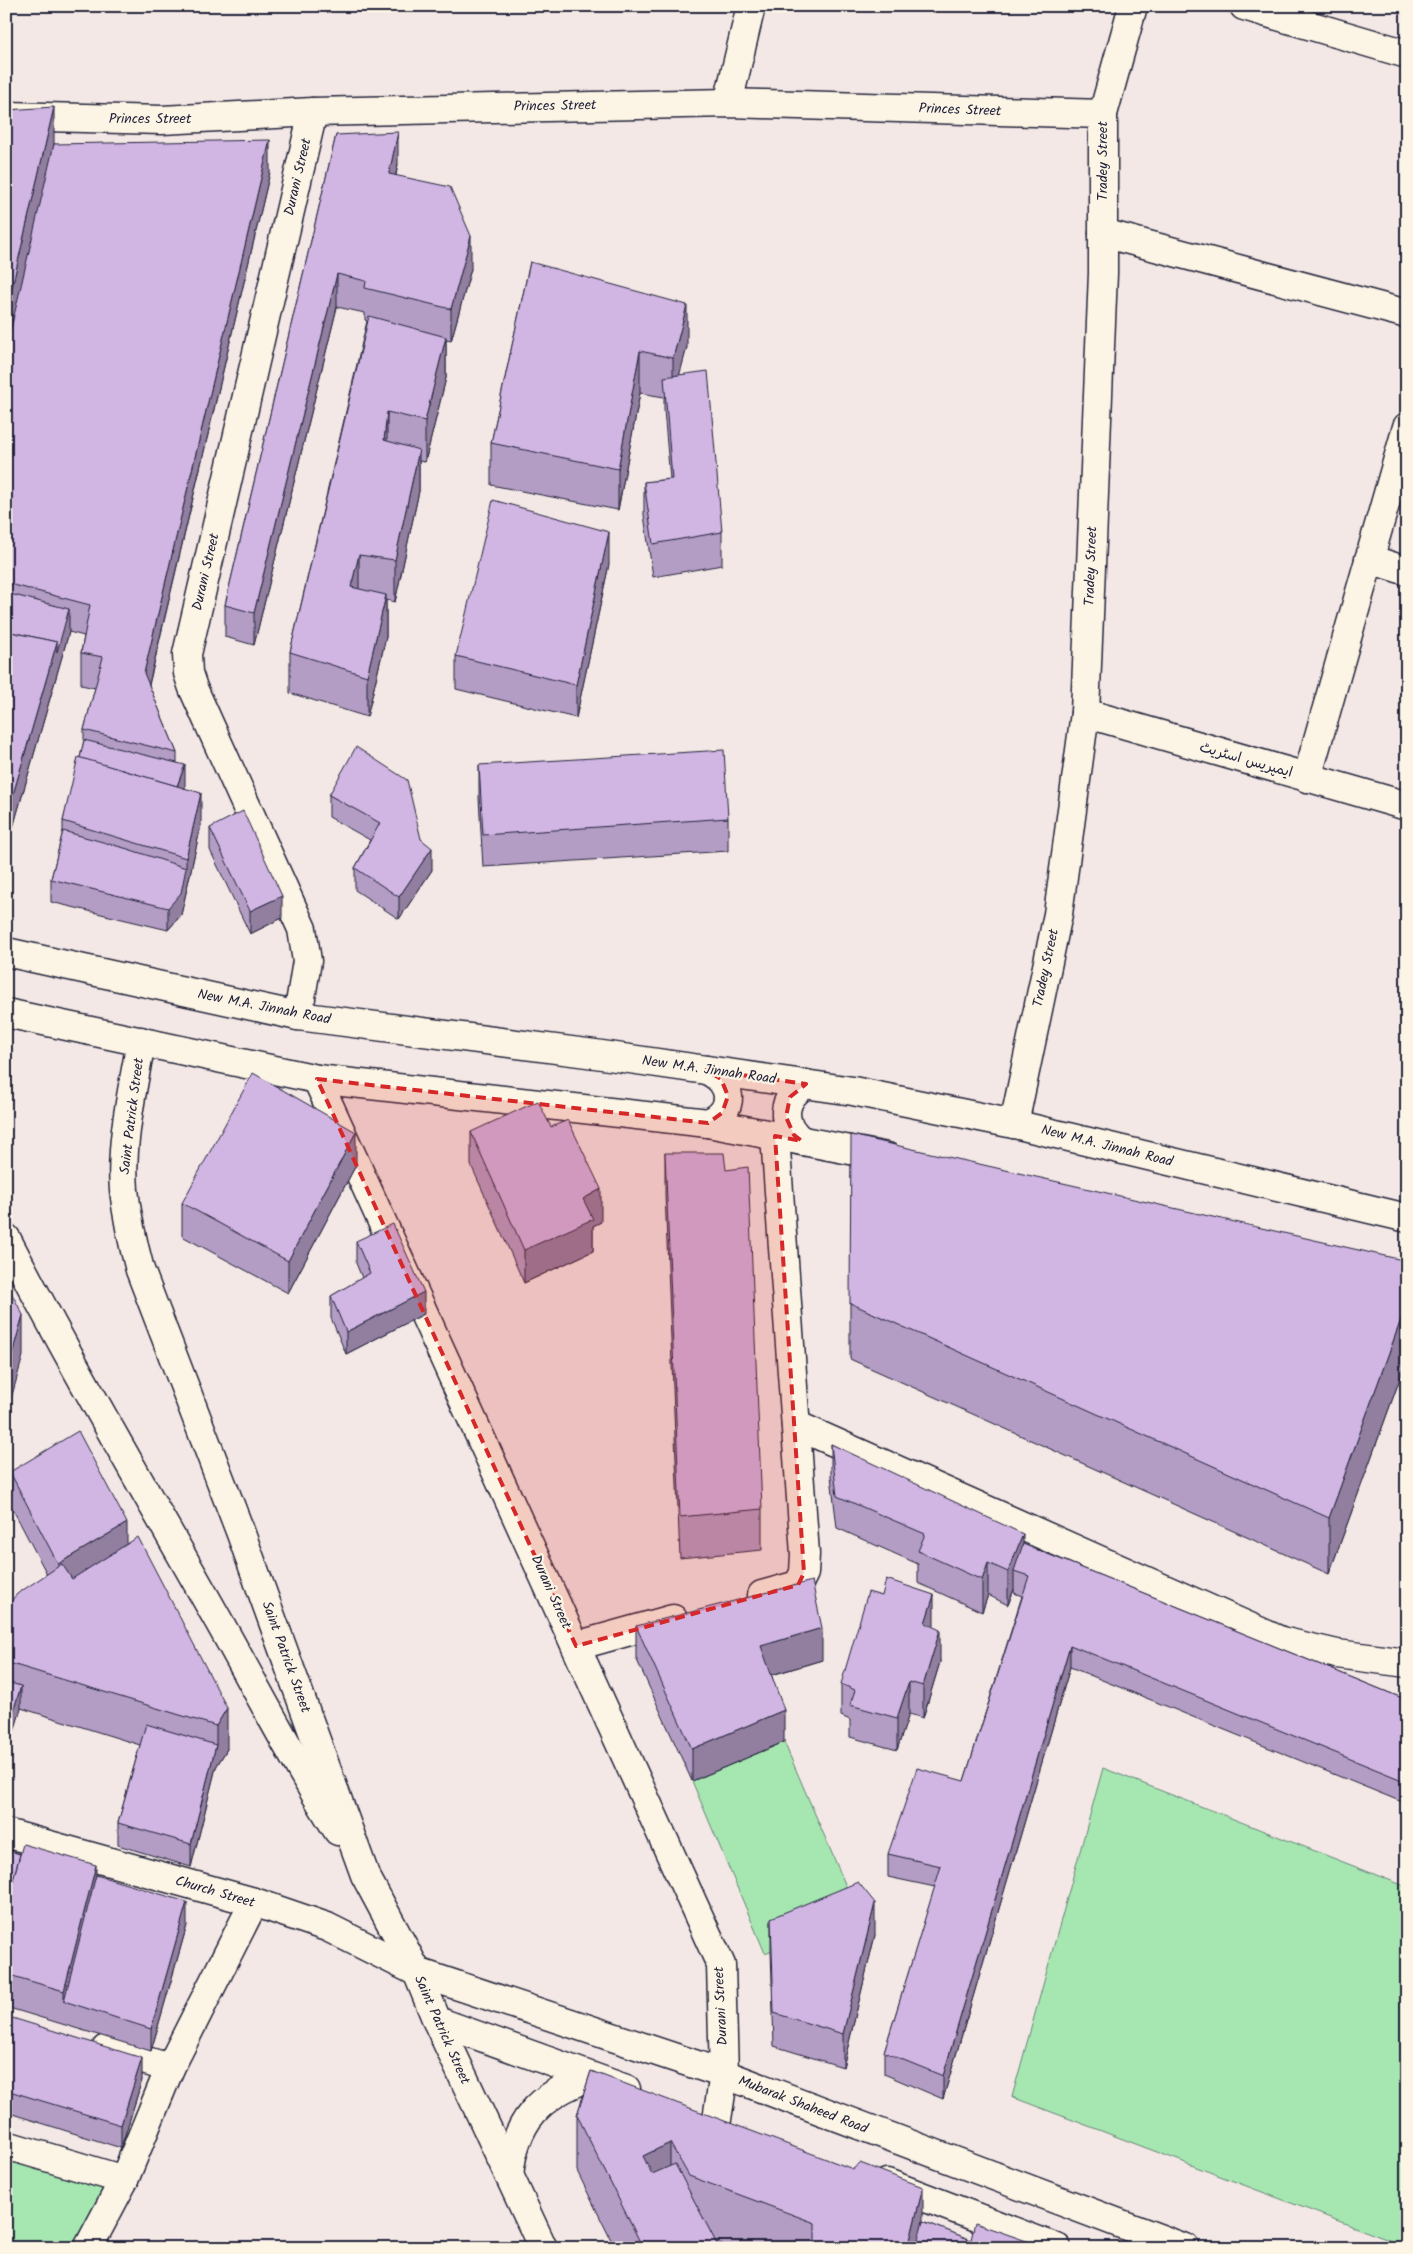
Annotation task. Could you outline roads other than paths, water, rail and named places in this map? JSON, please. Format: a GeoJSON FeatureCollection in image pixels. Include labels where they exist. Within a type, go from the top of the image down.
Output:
{"type":"FeatureCollection","features":[{"type":"Feature","properties":{"kind":"street"},"geometry":{"type":"LineString","coordinates":[[728,103],[751,6]]}},
{"type":"Feature","properties":{"kind":"street","name":"Tradey Street"},"geometry":{"type":"LineString","coordinates":[[1014,1124],[1058,914],[1085,713],[1103,233],[1104,114],[1133,6]]}},
{"type":"Feature","properties":{"kind":"street"},"geometry":{"type":"LineString","coordinates":[[1244,6],[1407,54]]}},
{"type":"Feature","properties":{"kind":"street","name":"Princes Street"},"geometry":{"type":"LineString","coordinates":[[6,116],[162,120],[313,112],[728,103],[1104,114]]}},
{"type":"Feature","properties":{"kind":"street","name":"Durani Street"},"geometry":{"type":"LineString","coordinates":[[298,1016],[307,961],[302,929],[193,688],[188,673],[187,654],[313,112]]}},
{"type":"Feature","properties":{"kind":"street"},"geometry":{"type":"LineString","coordinates":[[1103,233],[1407,314]]}},
{"type":"Feature","properties":{"kind":"street"},"geometry":{"type":"LineString","coordinates":[[1308,778],[1407,427]]}},
{"type":"Feature","properties":{"kind":"street"},"geometry":{"type":"LineString","coordinates":[[1369,559],[1407,571]]}},
{"type":"Feature","properties":{"kind":"street","name":"ایمپریس اسٹریٹ"},"geometry":{"type":"LineString","coordinates":[[1085,713],[1407,806]]}},
{"type":"Feature","properties":{"kind":"street","name":"New M.A. Jinnah Road"},"geometry":{"type":"LineString","coordinates":[[6,952],[298,1016],[853,1091],[1014,1124],[1407,1218]]}},
{"type":"Feature","properties":{"kind":"street"},"geometry":{"type":"LineString","coordinates":[[6,1012],[317,1079],[708,1123],[909,1162]]}},
{"type":"Feature","properties":{"kind":"street","name":"Saint Patrick Street"},"geometry":{"type":"LineString","coordinates":[[141,1041],[125,1146],[124,1189],[130,1235],[140,1270],[240,1531],[365,1875],[417,1972],[437,2021],[543,2248]]}},
{"type":"Feature","properties":{"kind":"street"},"geometry":{"type":"LineString","coordinates":[[706,1070],[721,1079],[726,1087],[728,1096],[727,1105],[722,1113],[716,1120],[708,1123]]}},
{"type":"Feature","properties":{"kind":"street","name":"Durani Street"},"geometry":{"type":"LineString","coordinates":[[317,1079],[720,1965],[724,2074],[717,2119]]}},
{"type":"Feature","properties":{"kind":"street"},"geometry":{"type":"LineString","coordinates":[[802,1141],[791,1130],[786,1117],[786,1106],[790,1097],[806,1084]]}},
{"type":"Feature","properties":{"kind":"street"},"geometry":{"type":"LineString","coordinates":[[742,1600],[798,1585],[804,1573],[805,1554],[775,1136]]}},
{"type":"Feature","properties":{"kind":"street"},"geometry":{"type":"LineString","coordinates":[[6,1238],[64,1348],[214,1611],[313,1793],[365,1875]]}},
{"type":"Feature","properties":{"kind":"street"},"geometry":{"type":"LineString","coordinates":[[796,1425],[1281,1640],[1337,1654],[1407,1663]]}},
{"type":"Feature","properties":{"kind":"street"},"geometry":{"type":"LineString","coordinates":[[576,1646],[696,1613]]}},
{"type":"Feature","properties":{"kind":"street","name":"Church Street"},"geometry":{"type":"LineString","coordinates":[[6,1833],[254,1902],[327,1927],[417,1972]]}},
{"type":"Feature","properties":{"kind":"street"},"geometry":{"type":"LineString","coordinates":[[88,2248],[124,2180],[170,2068],[254,1902]]}},
{"type":"Feature","properties":{"kind":"street","name":"Mubarak Shaheed Road"},"geometry":{"type":"LineString","coordinates":[[417,1972],[724,2074],[1185,2248]]}},
{"type":"Feature","properties":{"kind":"street"},"geometry":{"type":"LineString","coordinates":[[437,2021],[590,2077],[654,2098]]}},
{"type":"Feature","properties":{"kind":"street"},"geometry":{"type":"LineString","coordinates":[[79,2041],[170,2068]]}},
{"type":"Feature","properties":{"kind":"street"},"geometry":{"type":"LineString","coordinates":[[509,2175],[512,2152],[520,2131],[532,2112],[548,2096],[568,2085],[590,2077]]}},
{"type":"Feature","properties":{"kind":"street"},"geometry":{"type":"LineString","coordinates":[[690,2110],[745,2129]]}},
{"type":"Feature","properties":{"kind":"street"},"geometry":{"type":"LineString","coordinates":[[6,2145],[124,2180]]}},
{"type":"Feature","properties":{"kind":"street"},"geometry":{"type":"LineString","coordinates":[[864,2175],[1057,2248]]}}]}
